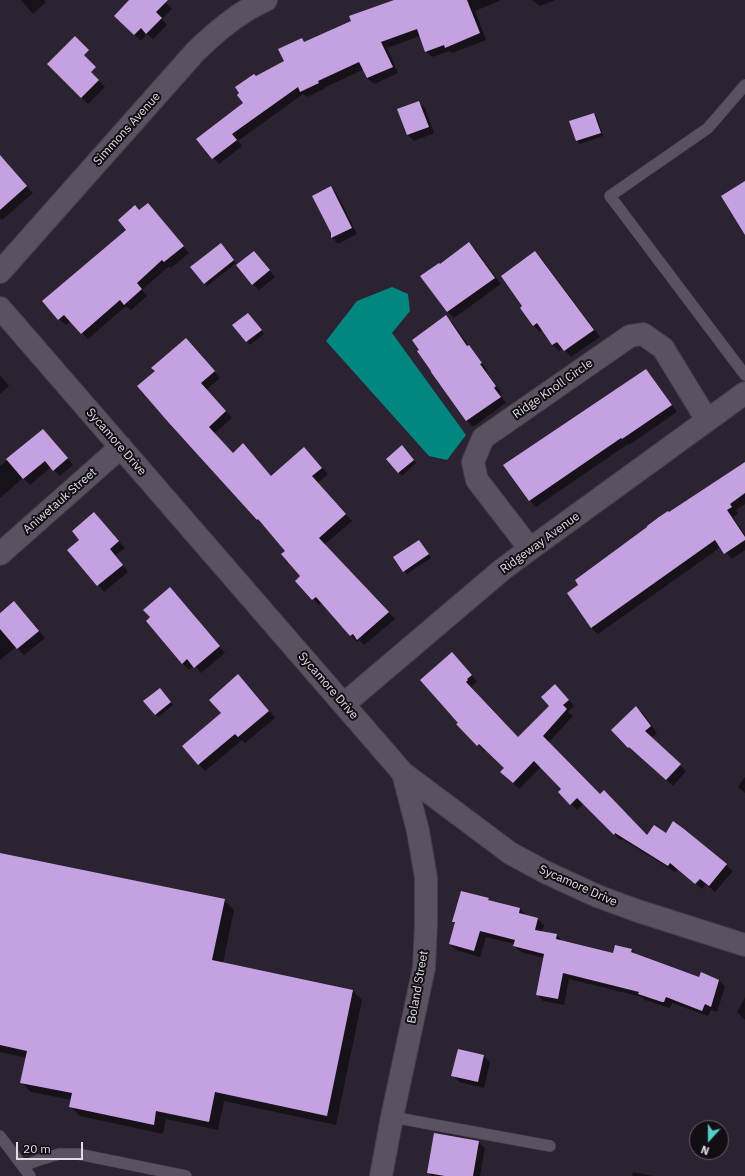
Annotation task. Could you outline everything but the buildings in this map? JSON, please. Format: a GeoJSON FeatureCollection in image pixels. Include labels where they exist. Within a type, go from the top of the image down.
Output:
{"type":"FeatureCollection","features":[{"type":"Feature","properties":{"kind":"street","name":"Simmons Avenue"},"geometry":{"type":"LineString","coordinates":[[0,272],[196,51],[216,32],[235,18],[266,0]]}},
{"type":"Feature","properties":{"kind":"street","name":"Sycamore Drive"},"geometry":{"type":"LineString","coordinates":[[0,308],[403,773],[510,853],[545,872],[597,896],[638,911],[745,944]]}},
{"type":"Feature","properties":{"kind":"street","name":"Ridge Knoll Circle"},"geometry":{"type":"LineString","coordinates":[[530,548],[477,480],[473,462],[483,438],[630,336],[643,334],[662,348],[708,420]]}},
{"type":"Feature","properties":{"kind":"street","name":"Ridgeway Avenue"},"geometry":{"type":"LineString","coordinates":[[344,704],[530,548],[745,393]]}},
{"type":"Feature","properties":{"kind":"street","name":"Aniwetauk Street"},"geometry":{"type":"LineString","coordinates":[[0,554],[121,448]]}},
{"type":"Feature","properties":{"kind":"street","name":"Boland Street"},"geometry":{"type":"LineString","coordinates":[[381,1176],[424,968],[426,878],[418,831],[403,773]]}},
{"type":"Feature","properties":{"kind":"lane"},"geometry":{"type":"LineString","coordinates":[[745,85],[708,128],[610,196],[745,375]]}},
{"type":"Feature","properties":{"kind":"lane"},"geometry":{"type":"LineString","coordinates":[[392,1118],[550,1146]]}},
{"type":"Feature","properties":{"kind":"lane"},"geometry":{"type":"LineString","coordinates":[[0,1136],[30,1176]]}},
{"type":"Feature","properties":{"kind":"lane"},"geometry":{"type":"LineString","coordinates":[[23,1166],[59,1154],[78,1154],[186,1176]]}},
{"type":"Feature","properties":{"kind":"shaded area"},"geometry":{"type":"Polygon","coordinates":[[[392,287],[408,294],[410,311],[392,333],[466,435],[447,460],[429,456],[326,341],[357,301],[392,287]]]}}]}
